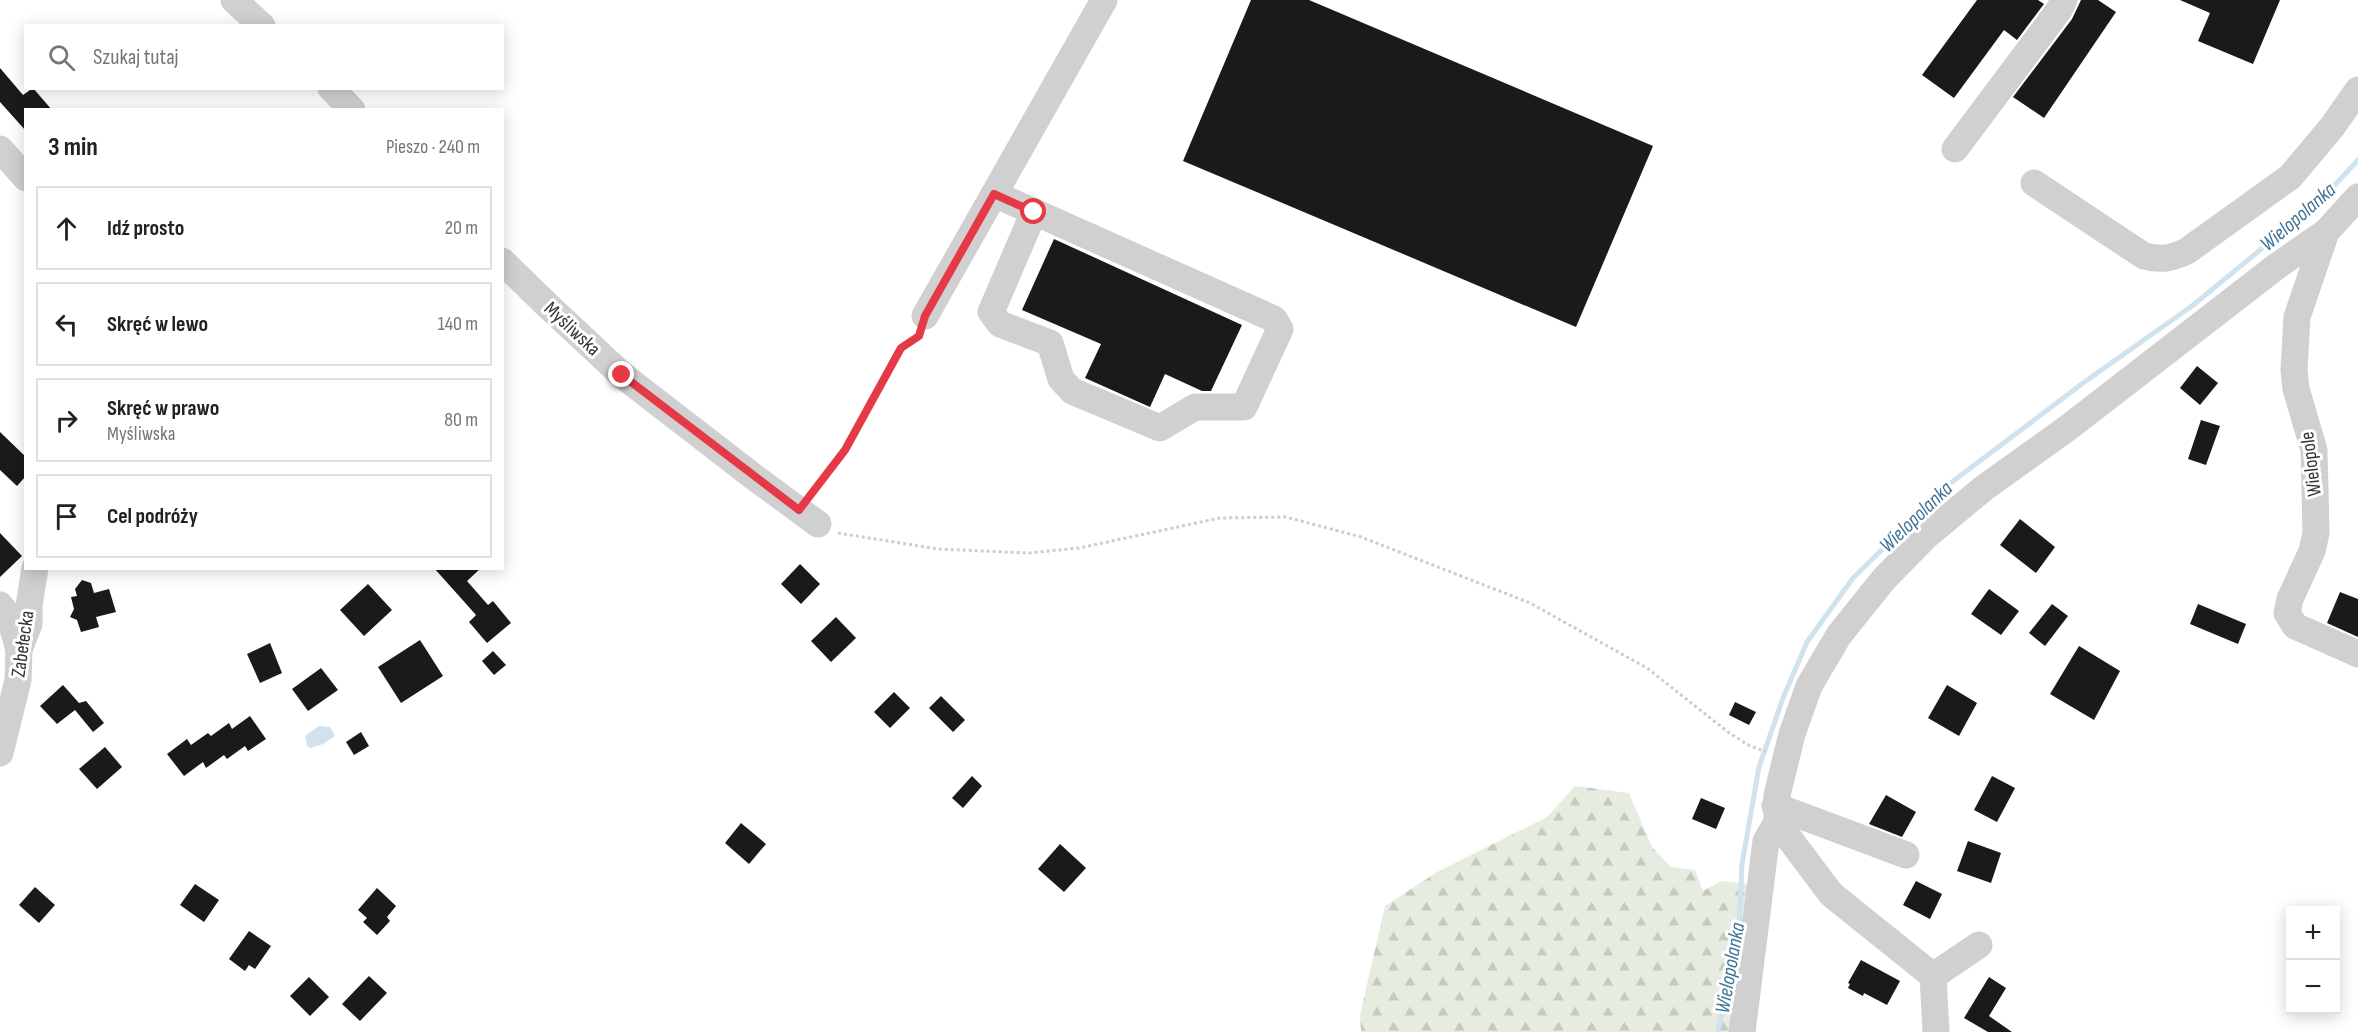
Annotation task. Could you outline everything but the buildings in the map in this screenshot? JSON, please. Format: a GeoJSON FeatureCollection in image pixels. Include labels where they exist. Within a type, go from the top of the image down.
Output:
{"type":"FeatureCollection","features":[{"type":"Feature","properties":{"kind":"street"},"geometry":{"type":"LineString","coordinates":[[234,0],[260,24]]}},
{"type":"Feature","properties":{"kind":"street"},"geometry":{"type":"LineString","coordinates":[[925,316],[1104,0]]}},
{"type":"Feature","properties":{"kind":"street"},"geometry":{"type":"LineString","coordinates":[[1955,149],[2059,10],[2064,0]]}},
{"type":"Feature","properties":{"kind":"street"},"geometry":{"type":"LineString","coordinates":[[333,90],[350,108]]}},
{"type":"Feature","properties":{"kind":"street"},"geometry":{"type":"LineString","coordinates":[[2034,183],[2144,256],[2162,260],[2173,258],[2187,251],[2290,177],[2332,128],[2358,90]]}},
{"type":"Feature","properties":{"kind":"street"},"geometry":{"type":"LineString","coordinates":[[0,149],[24,176]]}},
{"type":"Feature","properties":{"kind":"street"},"geometry":{"type":"LineString","coordinates":[[994,194],[1274,319],[1280,329],[1244,407],[1194,407],[1160,428],[1072,391],[1061,379],[1050,342],[1000,324],[991,312],[1034,212]]}},
{"type":"Feature","properties":{"kind":"street"},"geometry":{"type":"LineString","coordinates":[[1742,1032],[1766,841],[1776,814],[1792,734],[1809,686],[1839,635],[1884,579],[1926,536],[1984,488],[2069,427],[2277,266],[2326,232],[2358,197]]}},
{"type":"Feature","properties":{"kind":"street","name":"Wielopole"},"geometry":{"type":"LineString","coordinates":[[2326,232],[2297,317],[2294,370],[2296,389],[2314,450],[2316,533],[2312,551],[2290,599],[2287,613],[2295,626],[2358,654]]}},
{"type":"Feature","properties":{"kind":"street","name":"Myśliwska"},"geometry":{"type":"LineString","coordinates":[[504,263],[622,375],[809,517]]}},
{"type":"Feature","properties":{"kind":"street","name":"Zabełecka"},"geometry":{"type":"LineString","coordinates":[[0,753],[18,680],[19,650],[29,624],[29,606],[36,570]]}},
{"type":"Feature","properties":{"kind":"street"},"geometry":{"type":"LineString","coordinates":[[0,605],[14,631],[19,650]]}},
{"type":"Feature","properties":{"kind":"street"},"geometry":{"type":"LineString","coordinates":[[1776,814],[1906,855]]}},
{"type":"Feature","properties":{"kind":"street"},"geometry":{"type":"LineString","coordinates":[[1776,814],[1831,894],[1933,976],[1936,1032]]}},
{"type":"Feature","properties":{"kind":"street"},"geometry":{"type":"LineString","coordinates":[[1933,976],[1979,945]]}},
{"type":"Feature","properties":{"kind":"path"},"geometry":{"type":"LineString","coordinates":[[925,316],[919,336],[901,348],[809,517],[829,531],[856,538],[878,539],[938,549],[1028,553],[1079,548],[1220,518],[1286,517],[1361,537],[1530,603],[1647,669],[1738,739],[1772,754]]}},
{"type":"Feature","properties":{"kind":"green space"},"geometry":{"type":"Polygon","coordinates":[[[1575,786],[1629,793],[1652,847],[1671,867],[1695,870],[1703,891],[1721,881],[1749,884],[1730,1032],[1361,1032],[1360,1015],[1385,906],[1437,872],[1547,817],[1575,786]]]}},
{"type":"Feature","properties":{"kind":"water"},"geometry":{"type":"Polygon","coordinates":[[[319,726],[330,727],[335,736],[311,748],[307,746],[305,736],[319,726]]]}},
{"type":"Feature","properties":{"kind":"waterway","name":"Wielopolanka"},"geometry":{"type":"LineString","coordinates":[[1718,1032],[1739,928],[1742,864],[1759,767],[1783,698],[1807,642],[1853,578],[1948,485],[2083,383],[2192,306],[2322,199],[2358,160]]}},
{"type":"Feature","properties":{"kind":"route"},"geometry":{"type":"LineString","coordinates":[[622,375],[799,510],[845,450],[901,348],[919,336],[925,316],[994,194],[1034,212]]}}]}
